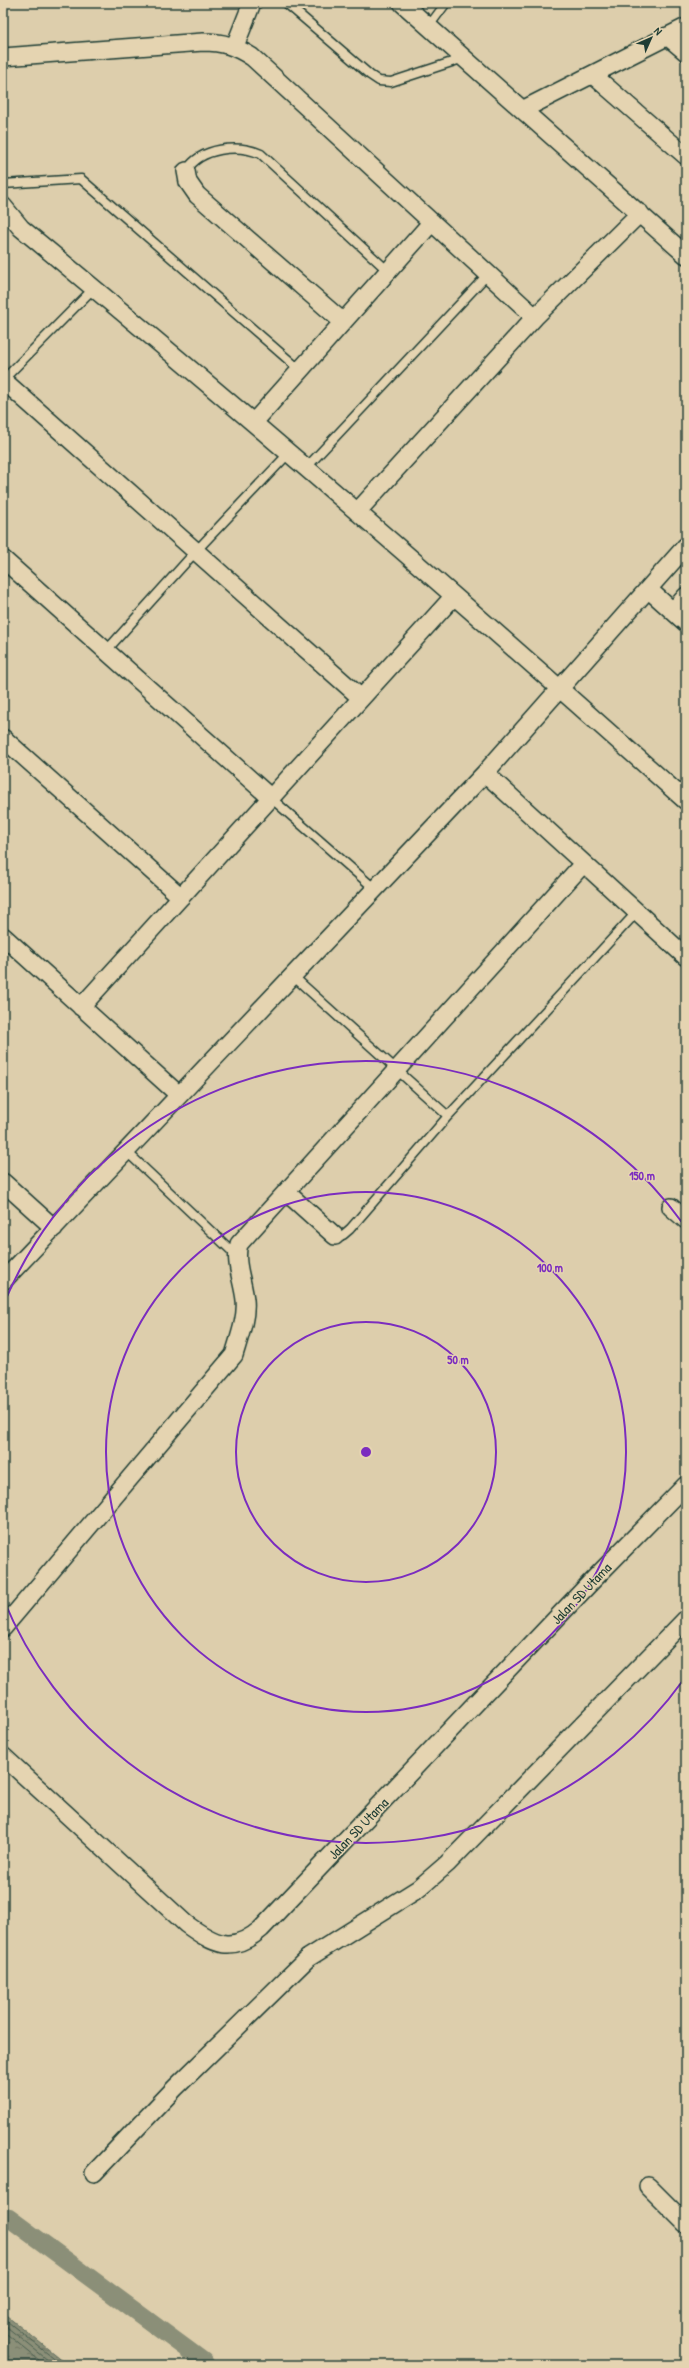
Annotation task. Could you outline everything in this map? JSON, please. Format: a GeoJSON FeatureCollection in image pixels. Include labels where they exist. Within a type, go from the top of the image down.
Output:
{"type":"FeatureCollection","features":[{"type":"Feature","properties":{"kind":"street"},"geometry":{"type":"LineString","coordinates":[[235,46],[252,3]]}},
{"type":"Feature","properties":{"kind":"street"},"geometry":{"type":"LineString","coordinates":[[402,3],[524,109],[686,255]]}},
{"type":"Feature","properties":{"kind":"street"},"geometry":{"type":"LineString","coordinates":[[524,109],[686,27]]}},
{"type":"Feature","properties":{"kind":"street"},"geometry":{"type":"LineString","coordinates":[[667,36],[686,52]]}},
{"type":"Feature","properties":{"kind":"street"},"geometry":{"type":"LineString","coordinates":[[3,57],[203,42],[220,42],[235,46],[252,57],[535,317]]}},
{"type":"Feature","properties":{"kind":"street"},"geometry":{"type":"LineString","coordinates":[[593,75],[686,156]]}},
{"type":"Feature","properties":{"kind":"street"},"geometry":{"type":"LineString","coordinates":[[186,171],[188,182],[197,195],[343,322]]}},
{"type":"Feature","properties":{"kind":"street"},"geometry":{"type":"LineString","coordinates":[[3,206],[21,228],[254,422],[561,689],[686,801]]}},
{"type":"Feature","properties":{"kind":"street"},"geometry":{"type":"LineString","coordinates":[[357,512],[535,317],[640,214]]}},
{"type":"Feature","properties":{"kind":"street"},"geometry":{"type":"LineString","coordinates":[[254,422],[432,222]]}},
{"type":"Feature","properties":{"kind":"street"},"geometry":{"type":"LineString","coordinates":[[3,380],[197,550],[361,698]]}},
{"type":"Feature","properties":{"kind":"street"},"geometry":{"type":"LineString","coordinates":[[3,1281],[485,773],[561,689],[686,546]]}},
{"type":"Feature","properties":{"kind":"street"},"geometry":{"type":"LineString","coordinates":[[3,559],[271,798]]}},
{"type":"Feature","properties":{"kind":"street"},"geometry":{"type":"LineString","coordinates":[[648,589],[686,623]]}},
{"type":"Feature","properties":{"kind":"street"},"geometry":{"type":"LineString","coordinates":[[81,1007],[454,596]]}},
{"type":"Feature","properties":{"kind":"street"},"geometry":{"type":"LineString","coordinates":[[673,611],[686,596]]}},
{"type":"Feature","properties":{"kind":"street"},"geometry":{"type":"LineString","coordinates":[[3,738],[181,897]]}},
{"type":"Feature","properties":{"kind":"street"},"geometry":{"type":"LineString","coordinates":[[485,773],[636,913],[686,957]]}},
{"type":"Feature","properties":{"kind":"street"},"geometry":{"type":"LineString","coordinates":[[3,1628],[234,1355],[241,1333],[245,1302],[236,1255],[239,1244],[583,864]]}},
{"type":"Feature","properties":{"kind":"street"},"geometry":{"type":"LineString","coordinates":[[3,936],[179,1095]]}},
{"type":"Feature","properties":{"kind":"street"},"geometry":{"type":"LineString","coordinates":[[3,1182],[54,1228]]}},
{"type":"Feature","properties":{"kind":"street"},"geometry":{"type":"LineString","coordinates":[[286,1192],[334,1236]]}},
{"type":"Feature","properties":{"kind":"street"},"geometry":{"type":"LineString","coordinates":[[671,1207],[686,1220]]}},
{"type":"Feature","properties":{"kind":"street","name":"Jalan SD Utama"},"geometry":{"type":"LineString","coordinates":[[3,1756],[186,1924],[217,1944],[234,1945],[248,1941],[590,1583],[686,1485]]}},
{"type":"Feature","properties":{"kind":"street"},"geometry":{"type":"LineString","coordinates":[[94,2173],[175,2088],[308,1958],[418,1889],[447,1864],[686,1619]]}},
{"type":"Feature","properties":{"kind":"street"},"geometry":{"type":"LineString","coordinates":[[648,2186],[686,2224]]}},
{"type":"Feature","properties":{"kind":"lane"},"geometry":{"type":"LineString","coordinates":[[286,3],[370,75],[380,81],[391,82],[464,58]]}},
{"type":"Feature","properties":{"kind":"lane"},"geometry":{"type":"LineString","coordinates":[[428,26],[446,3]]}},
{"type":"Feature","properties":{"kind":"lane"},"geometry":{"type":"LineString","coordinates":[[186,171],[201,155],[214,152],[248,149],[261,154],[274,163],[388,270]]}},
{"type":"Feature","properties":{"kind":"lane"},"geometry":{"type":"LineString","coordinates":[[3,184],[80,179],[300,370]]}},
{"type":"Feature","properties":{"kind":"lane"},"geometry":{"type":"LineString","coordinates":[[306,468],[488,274]]}},
{"type":"Feature","properties":{"kind":"lane"},"geometry":{"type":"LineString","coordinates":[[3,380],[94,288]]}},
{"type":"Feature","properties":{"kind":"lane"},"geometry":{"type":"LineString","coordinates":[[106,651],[197,550],[289,453]]}},
{"type":"Feature","properties":{"kind":"lane"},"geometry":{"type":"LineString","coordinates":[[271,798],[375,889]]}},
{"type":"Feature","properties":{"kind":"lane"},"geometry":{"type":"LineString","coordinates":[[334,1236],[343,1235],[350,1229],[448,1116],[636,913]]}},
{"type":"Feature","properties":{"kind":"lane"},"geometry":{"type":"LineString","coordinates":[[293,976],[448,1116]]}},
{"type":"Feature","properties":{"kind":"lane"},"geometry":{"type":"LineString","coordinates":[[126,1151],[236,1255]]}},
{"type":"Feature","properties":{"kind":"water"},"geometry":{"type":"Polygon","coordinates":[[[3,2313],[68,2365],[3,2365],[3,2313]]]}},
{"type":"Feature","properties":{"kind":"waterway"},"geometry":{"type":"LineString","coordinates":[[3,2217],[9,2218],[203,2361],[206,2365]]}}]}
